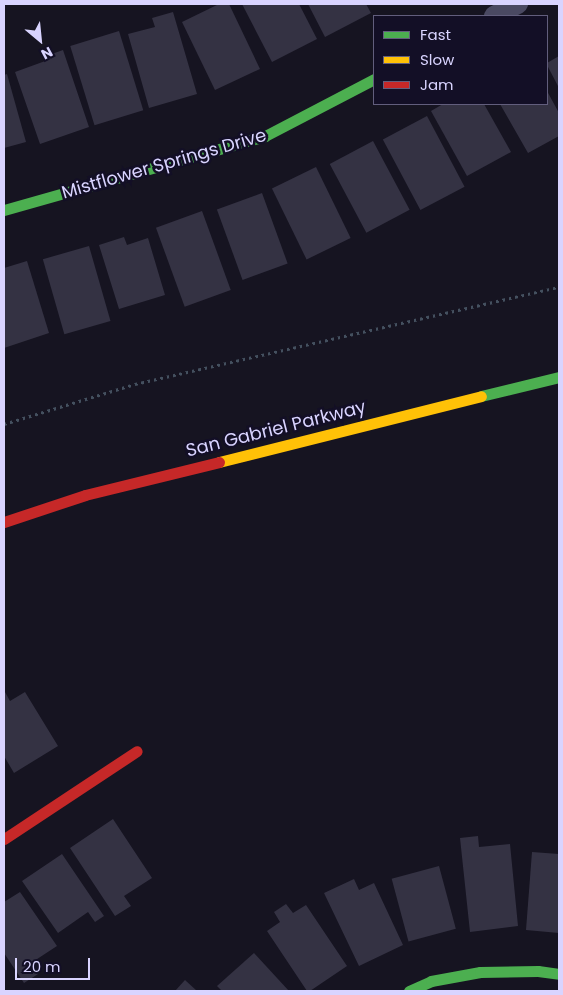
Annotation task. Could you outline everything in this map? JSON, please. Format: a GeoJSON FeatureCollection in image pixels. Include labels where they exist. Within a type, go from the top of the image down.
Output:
{"type":"FeatureCollection","features":[{"type":"Feature","properties":{"kind":"street"},"geometry":{"type":"LineString","coordinates":[[496,15],[518,4]]}},
{"type":"Feature","properties":{"kind":"street","name":"Mistflower Springs Drive"},"geometry":{"type":"LineString","coordinates":[[4,210],[265,136],[373,80]]}},
{"type":"Feature","properties":{"kind":"street","name":"San Gabriel Parkway"},"geometry":{"type":"LineString","coordinates":[[4,522],[85,495],[559,377]]}},
{"type":"Feature","properties":{"kind":"street"},"geometry":{"type":"LineString","coordinates":[[4,839],[137,751]]}},
{"type":"Feature","properties":{"kind":"street"},"geometry":{"type":"LineString","coordinates":[[409,991],[431,982],[480,972],[538,971],[559,974]]}},
{"type":"Feature","properties":{"kind":"path"},"geometry":{"type":"LineString","coordinates":[[4,424],[135,384],[559,287]]}},
{"type":"Feature","properties":{"kind":"building"},"geometry":{"type":"Polygon","coordinates":[[[219,4],[229,4],[260,69],[215,90],[182,22],[219,4]]]}},
{"type":"Feature","properties":{"kind":"building"},"geometry":{"type":"Polygon","coordinates":[[[242,4],[299,4],[317,39],[272,62],[242,4]]]}},
{"type":"Feature","properties":{"kind":"building"},"geometry":{"type":"Polygon","coordinates":[[[308,4],[366,4],[371,13],[325,37],[308,4]]]}},
{"type":"Feature","properties":{"kind":"building"},"geometry":{"type":"Polygon","coordinates":[[[173,12],[197,94],[149,108],[128,34],[155,27],[152,18],[173,12]]]}},
{"type":"Feature","properties":{"kind":"building"},"geometry":{"type":"Polygon","coordinates":[[[119,31],[143,110],[94,125],[70,46],[119,31]]]}},
{"type":"Feature","properties":{"kind":"building"},"geometry":{"type":"Polygon","coordinates":[[[63,50],[89,127],[40,144],[15,72],[48,60],[46,56],[63,50]]]}},
{"type":"Feature","properties":{"kind":"building"},"geometry":{"type":"Polygon","coordinates":[[[559,56],[559,88],[548,67],[548,62],[559,56]]]}},
{"type":"Feature","properties":{"kind":"building"},"geometry":{"type":"Polygon","coordinates":[[[7,74],[26,142],[4,148],[4,75],[7,74]]]}},
{"type":"Feature","properties":{"kind":"building"},"geometry":{"type":"Polygon","coordinates":[[[548,93],[559,113],[559,136],[528,153],[501,105],[548,105],[548,93]]]}},
{"type":"Feature","properties":{"kind":"building"},"geometry":{"type":"Polygon","coordinates":[[[441,105],[485,105],[511,152],[467,176],[431,111],[441,105]]]}},
{"type":"Feature","properties":{"kind":"building"},"geometry":{"type":"Polygon","coordinates":[[[427,116],[465,187],[420,210],[383,139],[427,116]]]}},
{"type":"Feature","properties":{"kind":"building"},"geometry":{"type":"Polygon","coordinates":[[[373,141],[410,210],[366,233],[330,164],[373,141]]]}},
{"type":"Feature","properties":{"kind":"building"},"geometry":{"type":"Polygon","coordinates":[[[316,167],[351,238],[307,259],[272,188],[316,167]]]}},
{"type":"Feature","properties":{"kind":"building"},"geometry":{"type":"Polygon","coordinates":[[[262,193],[288,263],[243,280],[217,209],[262,193]]]}},
{"type":"Feature","properties":{"kind":"building"},"geometry":{"type":"Polygon","coordinates":[[[202,211],[231,290],[185,307],[156,228],[202,211]]]}},
{"type":"Feature","properties":{"kind":"building"},"geometry":{"type":"Polygon","coordinates":[[[124,237],[127,245],[148,238],[165,295],[119,309],[99,245],[124,237]]]}},
{"type":"Feature","properties":{"kind":"building"},"geometry":{"type":"Polygon","coordinates":[[[89,246],[110,321],[64,334],[43,259],[89,246]]]}},
{"type":"Feature","properties":{"kind":"building"},"geometry":{"type":"Polygon","coordinates":[[[27,261],[49,333],[4,348],[4,268],[27,261]]]}},
{"type":"Feature","properties":{"kind":"building"},"geometry":{"type":"Polygon","coordinates":[[[5,692],[10,701],[25,692],[58,746],[14,773],[4,756],[5,692]]]}},
{"type":"Feature","properties":{"kind":"building"},"geometry":{"type":"Polygon","coordinates":[[[113,819],[152,878],[124,896],[131,906],[115,916],[70,848],[113,819]]]}},
{"type":"Feature","properties":{"kind":"building"},"geometry":{"type":"Polygon","coordinates":[[[478,836],[479,847],[510,844],[518,926],[470,932],[460,838],[478,836]]]}},
{"type":"Feature","properties":{"kind":"building"},"geometry":{"type":"Polygon","coordinates":[[[532,852],[559,854],[559,933],[526,930],[532,852]]]}},
{"type":"Feature","properties":{"kind":"building"},"geometry":{"type":"Polygon","coordinates":[[[62,854],[104,916],[95,922],[88,912],[58,933],[22,881],[62,854]]]}},
{"type":"Feature","properties":{"kind":"building"},"geometry":{"type":"Polygon","coordinates":[[[439,866],[456,929],[408,941],[392,879],[439,866]]]}},
{"type":"Feature","properties":{"kind":"building"},"geometry":{"type":"Polygon","coordinates":[[[354,879],[359,890],[374,883],[403,945],[359,966],[324,893],[354,879]]]}},
{"type":"Feature","properties":{"kind":"building"},"geometry":{"type":"Polygon","coordinates":[[[20,892],[57,946],[31,963],[38,974],[24,983],[4,953],[4,902],[20,892]]]}},
{"type":"Feature","properties":{"kind":"building"},"geometry":{"type":"Polygon","coordinates":[[[286,904],[293,913],[306,905],[347,966],[310,991],[307,991],[267,931],[280,922],[274,912],[286,904]]]}},
{"type":"Feature","properties":{"kind":"building"},"geometry":{"type":"Polygon","coordinates":[[[254,953],[289,991],[222,991],[217,986],[254,953]]]}},
{"type":"Feature","properties":{"kind":"building"},"geometry":{"type":"Polygon","coordinates":[[[185,980],[197,991],[175,991],[185,980]]]}},
{"type":"Feature","properties":{"kind":"traffic: fast"},"geometry":{"type":"LineString","coordinates":[[4,210],[265,136],[373,80]]}},
{"type":"Feature","properties":{"kind":"traffic: fast"},"geometry":{"type":"LineString","coordinates":[[481,396],[559,377]]}},
{"type":"Feature","properties":{"kind":"traffic: fast"},"geometry":{"type":"LineString","coordinates":[[409,991],[431,981],[480,972],[538,971],[559,974]]}},
{"type":"Feature","properties":{"kind":"traffic: slow"},"geometry":{"type":"LineString","coordinates":[[219,462],[481,396]]}},
{"type":"Feature","properties":{"kind":"traffic: jam"},"geometry":{"type":"LineString","coordinates":[[4,522],[85,495],[219,462]]}},
{"type":"Feature","properties":{"kind":"traffic: jam"},"geometry":{"type":"LineString","coordinates":[[4,839],[137,751]]}}]}
